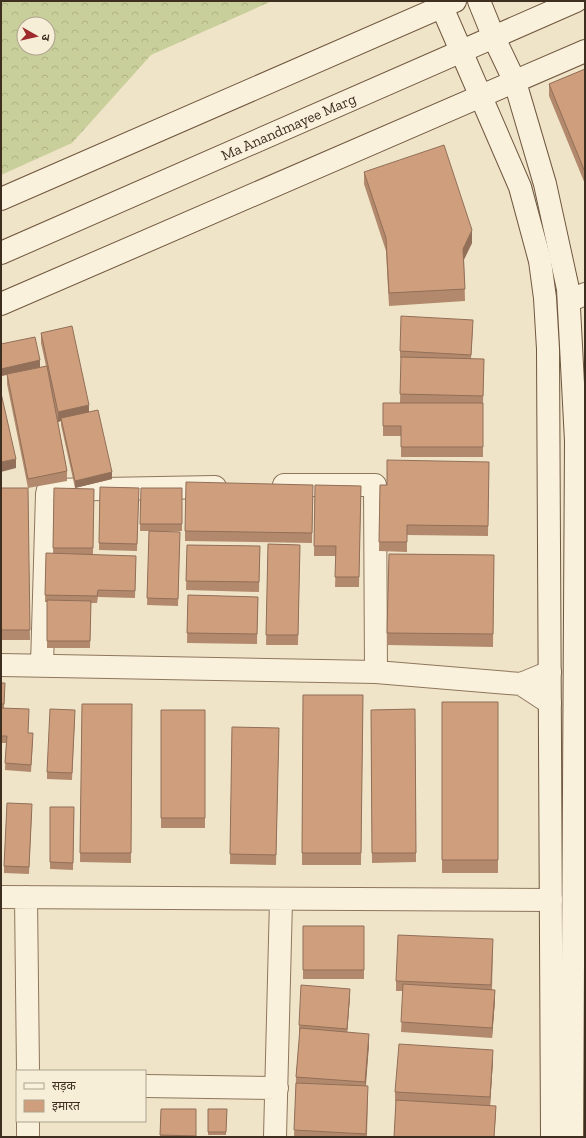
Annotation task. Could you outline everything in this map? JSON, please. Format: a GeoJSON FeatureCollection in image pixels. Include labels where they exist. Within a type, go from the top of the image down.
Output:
{"type":"FeatureCollection","features":[{"type":"Feature","properties":{"kind":"street"},"geometry":{"type":"LineString","coordinates":[[479,1],[494,38],[515,82],[545,184],[568,289],[577,297],[580,438],[580,702],[572,1137]]}},
{"type":"Feature","properties":{"kind":"street","name":"Ma Anandmayee Marg"},"geometry":{"type":"LineString","coordinates":[[1,253],[576,1]]}},
{"type":"Feature","properties":{"kind":"street"},"geometry":{"type":"LineString","coordinates":[[1,199],[448,4],[462,52],[520,187],[540,261],[545,298],[548,350],[552,1137]]}},
{"type":"Feature","properties":{"kind":"street"},"geometry":{"type":"LineString","coordinates":[[1,304],[585,51]]}},
{"type":"Feature","properties":{"kind":"street"},"geometry":{"type":"LineString","coordinates":[[264,486],[376,485],[376,672]]}},
{"type":"Feature","properties":{"kind":"street"},"geometry":{"type":"LineString","coordinates":[[42,665],[46,494],[48,490],[233,486]]}},
{"type":"Feature","properties":{"kind":"street"},"geometry":{"type":"LineString","coordinates":[[1,665],[376,672],[521,684],[550,672],[580,671]]}},
{"type":"Feature","properties":{"kind":"street"},"geometry":{"type":"LineString","coordinates":[[521,684],[550,703],[580,702]]}},
{"type":"Feature","properties":{"kind":"street"},"geometry":{"type":"LineString","coordinates":[[1,897],[281,900],[551,900]]}},
{"type":"Feature","properties":{"kind":"street"},"geometry":{"type":"LineString","coordinates":[[26,897],[28,1070]]}},
{"type":"Feature","properties":{"kind":"street"},"geometry":{"type":"LineString","coordinates":[[275,1137],[281,900]]}},
{"type":"Feature","properties":{"kind":"street"},"geometry":{"type":"LineString","coordinates":[[146,1086],[277,1088]]}},
{"type":"Feature","properties":{"kind":"street"},"geometry":{"type":"LineString","coordinates":[[28,1122],[28,1137]]}},
{"type":"Feature","properties":{"kind":"green space"},"geometry":{"type":"Polygon","coordinates":[[[1,1],[272,1],[151,55],[72,143],[1,175],[1,1]]]}},
{"type":"Feature","properties":{"kind":"building"},"geometry":{"type":"Polygon","coordinates":[[[585,69],[585,172],[549,84],[585,69]]]}},
{"type":"Feature","properties":{"kind":"building"},"geometry":{"type":"Polygon","coordinates":[[[444,145],[472,230],[463,249],[465,289],[389,293],[386,238],[364,172],[444,145]]]}},
{"type":"Feature","properties":{"kind":"building"},"geometry":{"type":"Polygon","coordinates":[[[401,316],[473,320],[471,355],[400,351],[401,316]]]}},
{"type":"Feature","properties":{"kind":"building"},"geometry":{"type":"Polygon","coordinates":[[[72,326],[89,405],[58,412],[41,333],[72,326]]]}},
{"type":"Feature","properties":{"kind":"building"},"geometry":{"type":"Polygon","coordinates":[[[35,337],[40,360],[1,369],[1,344],[35,337]]]}},
{"type":"Feature","properties":{"kind":"building"},"geometry":{"type":"Polygon","coordinates":[[[401,357],[484,359],[483,396],[400,394],[401,357]]]}},
{"type":"Feature","properties":{"kind":"building"},"geometry":{"type":"Polygon","coordinates":[[[47,366],[67,471],[28,479],[7,374],[47,366]]]}},
{"type":"Feature","properties":{"kind":"building"},"geometry":{"type":"Polygon","coordinates":[[[1,393],[16,459],[1,462],[1,393]]]}},
{"type":"Feature","properties":{"kind":"building"},"geometry":{"type":"Polygon","coordinates":[[[383,403],[483,403],[483,447],[401,447],[401,426],[383,426],[383,403]]]}},
{"type":"Feature","properties":{"kind":"building"},"geometry":{"type":"Polygon","coordinates":[[[98,410],[112,472],[75,481],[61,418],[98,410]]]}},
{"type":"Feature","properties":{"kind":"building"},"geometry":{"type":"Polygon","coordinates":[[[387,460],[489,462],[488,526],[407,525],[407,542],[379,542],[380,485],[387,485],[387,460]]]}},
{"type":"Feature","properties":{"kind":"building"},"geometry":{"type":"Polygon","coordinates":[[[186,482],[313,485],[312,533],[185,531],[186,482]]]}},
{"type":"Feature","properties":{"kind":"building"},"geometry":{"type":"Polygon","coordinates":[[[315,485],[361,486],[359,577],[335,577],[336,546],[314,546],[315,485]]]}},
{"type":"Feature","properties":{"kind":"building"},"geometry":{"type":"Polygon","coordinates":[[[100,487],[139,488],[137,544],[99,543],[100,487]]]}},
{"type":"Feature","properties":{"kind":"building"},"geometry":{"type":"Polygon","coordinates":[[[1,488],[28,488],[30,630],[1,630],[1,488]]]}},
{"type":"Feature","properties":{"kind":"building"},"geometry":{"type":"Polygon","coordinates":[[[54,488],[94,489],[93,548],[53,548],[54,488]]]}},
{"type":"Feature","properties":{"kind":"building"},"geometry":{"type":"Polygon","coordinates":[[[141,488],[182,488],[182,524],[140,524],[141,488]]]}},
{"type":"Feature","properties":{"kind":"building"},"geometry":{"type":"Polygon","coordinates":[[[149,531],[180,532],[178,599],[147,598],[149,531]]]}},
{"type":"Feature","properties":{"kind":"building"},"geometry":{"type":"Polygon","coordinates":[[[268,544],[300,545],[298,635],[266,635],[268,544]]]}},
{"type":"Feature","properties":{"kind":"building"},"geometry":{"type":"Polygon","coordinates":[[[187,545],[260,546],[259,582],[186,581],[187,545]]]}},
{"type":"Feature","properties":{"kind":"building"},"geometry":{"type":"Polygon","coordinates":[[[46,553],[136,556],[135,591],[98,590],[97,596],[45,595],[46,553]]]}},
{"type":"Feature","properties":{"kind":"building"},"geometry":{"type":"Polygon","coordinates":[[[389,554],[494,555],[493,634],[387,633],[389,554]]]}},
{"type":"Feature","properties":{"kind":"building"},"geometry":{"type":"Polygon","coordinates":[[[188,595],[258,597],[257,634],[187,633],[188,595]]]}},
{"type":"Feature","properties":{"kind":"building"},"geometry":{"type":"Polygon","coordinates":[[[47,600],[91,601],[90,641],[47,641],[47,600]]]}},
{"type":"Feature","properties":{"kind":"building"},"geometry":{"type":"Polygon","coordinates":[[[1,683],[5,683],[4,704],[1,704],[1,683]]]}},
{"type":"Feature","properties":{"kind":"building"},"geometry":{"type":"Polygon","coordinates":[[[303,695],[363,695],[361,853],[302,853],[303,695]]]}},
{"type":"Feature","properties":{"kind":"building"},"geometry":{"type":"Polygon","coordinates":[[[442,702],[498,702],[498,860],[442,860],[442,702]]]}},
{"type":"Feature","properties":{"kind":"building"},"geometry":{"type":"Polygon","coordinates":[[[82,704],[132,704],[131,853],[80,853],[82,704]]]}},
{"type":"Feature","properties":{"kind":"building"},"geometry":{"type":"Polygon","coordinates":[[[1,708],[29,709],[28,733],[33,733],[31,765],[5,763],[7,736],[1,736],[1,708]]]}},
{"type":"Feature","properties":{"kind":"building"},"geometry":{"type":"Polygon","coordinates":[[[50,709],[75,710],[72,773],[47,772],[50,709]]]}},
{"type":"Feature","properties":{"kind":"building"},"geometry":{"type":"Polygon","coordinates":[[[415,709],[416,853],[372,853],[371,710],[415,709]]]}},
{"type":"Feature","properties":{"kind":"building"},"geometry":{"type":"Polygon","coordinates":[[[161,710],[205,710],[205,818],[161,818],[161,710]]]}},
{"type":"Feature","properties":{"kind":"building"},"geometry":{"type":"Polygon","coordinates":[[[232,727],[279,728],[276,855],[230,854],[232,727]]]}},
{"type":"Feature","properties":{"kind":"building"},"geometry":{"type":"Polygon","coordinates":[[[7,803],[32,804],[29,867],[4,866],[7,803]]]}},
{"type":"Feature","properties":{"kind":"building"},"geometry":{"type":"Polygon","coordinates":[[[50,807],[74,807],[73,863],[50,862],[50,807]]]}},
{"type":"Feature","properties":{"kind":"building"},"geometry":{"type":"Polygon","coordinates":[[[303,926],[364,926],[364,970],[303,970],[303,926]]]}},
{"type":"Feature","properties":{"kind":"building"},"geometry":{"type":"Polygon","coordinates":[[[398,935],[493,939],[491,985],[396,981],[398,935]]]}},
{"type":"Feature","properties":{"kind":"building"},"geometry":{"type":"Polygon","coordinates":[[[403,984],[495,990],[492,1028],[401,1022],[403,984]]]}},
{"type":"Feature","properties":{"kind":"building"},"geometry":{"type":"Polygon","coordinates":[[[301,985],[350,989],[347,1029],[299,1025],[301,985]]]}},
{"type":"Feature","properties":{"kind":"building"},"geometry":{"type":"Polygon","coordinates":[[[300,1028],[369,1034],[365,1082],[296,1077],[300,1028]]]}},
{"type":"Feature","properties":{"kind":"building"},"geometry":{"type":"Polygon","coordinates":[[[399,1044],[493,1050],[490,1097],[395,1092],[399,1044]]]}},
{"type":"Feature","properties":{"kind":"building"},"geometry":{"type":"Polygon","coordinates":[[[296,1083],[368,1086],[366,1134],[294,1130],[296,1083]]]}},
{"type":"Feature","properties":{"kind":"building"},"geometry":{"type":"Polygon","coordinates":[[[396,1100],[496,1106],[494,1137],[394,1137],[396,1100]]]}},
{"type":"Feature","properties":{"kind":"building"},"geometry":{"type":"Polygon","coordinates":[[[161,1109],[196,1109],[196,1136],[160,1135],[161,1109]]]}},
{"type":"Feature","properties":{"kind":"building"},"geometry":{"type":"Polygon","coordinates":[[[208,1109],[227,1109],[226,1132],[208,1132],[208,1109]]]}}]}
